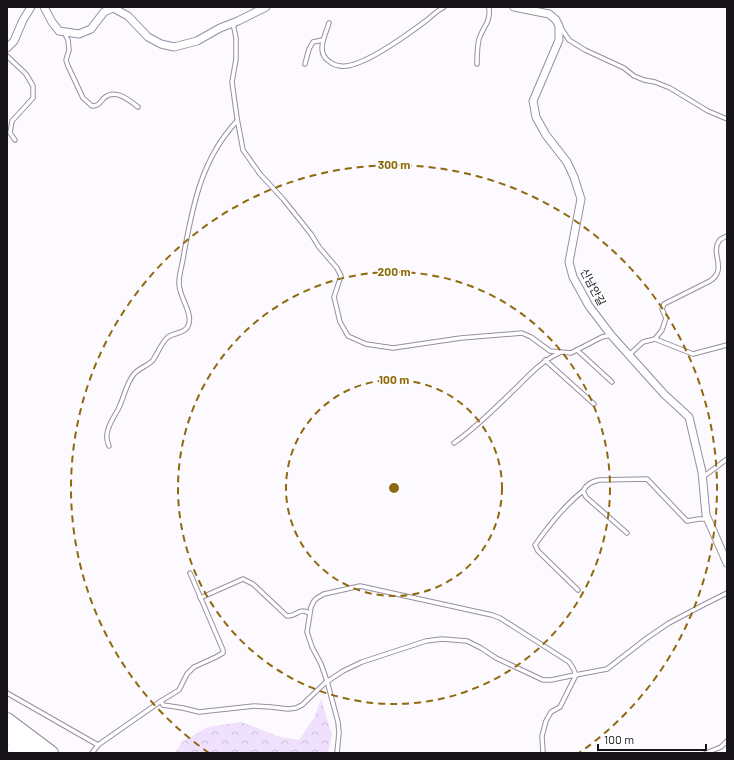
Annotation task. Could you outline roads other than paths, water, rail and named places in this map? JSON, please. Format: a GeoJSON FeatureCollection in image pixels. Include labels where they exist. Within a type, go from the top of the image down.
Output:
{"type":"FeatureCollection","features":[{"type":"Feature","properties":{"kind":"highway"},"geometry":{"type":"LineString","coordinates":[[7,720],[51,753]]}},
{"type":"Feature","properties":{"kind":"highway"},"geometry":{"type":"LineString","coordinates":[[7,734],[31,753]]}},
{"type":"Feature","properties":{"kind":"highway"},"geometry":{"type":"LineString","coordinates":[[7,751],[12,753]]}},
{"type":"Feature","properties":{"kind":"street"},"geometry":{"type":"LineString","coordinates":[[7,48],[14,41],[23,20],[31,7]]}},
{"type":"Feature","properties":{"kind":"street"},"geometry":{"type":"LineString","coordinates":[[44,7],[58,31],[79,34],[91,29],[104,12],[113,8],[128,16],[148,37],[161,44],[174,47],[197,41],[220,28],[266,7]]}},
{"type":"Feature","properties":{"kind":"street"},"geometry":{"type":"LineString","coordinates":[[514,7],[549,14],[556,20],[559,26]]}},
{"type":"Feature","properties":{"kind":"street","name":"신남안길"},"geometry":{"type":"LineString","coordinates":[[559,26],[559,40],[534,101],[536,117],[546,136],[567,162],[574,177],[581,199],[569,262],[573,277],[589,306],[611,335],[664,394],[688,416],[702,477],[706,515],[727,563]]}},
{"type":"Feature","properties":{"kind":"lane"},"geometry":{"type":"LineString","coordinates":[[329,23],[323,40],[322,53],[325,59],[331,63],[342,66],[355,64],[381,51],[428,19],[439,9],[444,7]]}},
{"type":"Feature","properties":{"kind":"lane"},"geometry":{"type":"LineString","coordinates":[[477,64],[480,38],[488,22],[489,7]]}},
{"type":"Feature","properties":{"kind":"lane"},"geometry":{"type":"LineString","coordinates":[[233,23],[236,38],[236,59],[232,82],[237,121],[243,150],[260,174],[283,199],[311,234],[318,247],[337,268],[341,276],[334,297],[340,322],[348,336],[366,344],[393,348],[438,343],[462,338],[522,333],[550,351],[571,353],[602,337],[611,335]]}},
{"type":"Feature","properties":{"kind":"lane"},"geometry":{"type":"LineString","coordinates":[[559,26],[569,40],[585,50],[624,68],[639,78],[670,88],[708,111],[727,118]]}},
{"type":"Feature","properties":{"kind":"lane"},"geometry":{"type":"LineString","coordinates":[[64,32],[68,40],[69,50],[66,60],[83,98],[92,106],[96,106],[110,94],[116,94],[129,100],[138,107]]}},
{"type":"Feature","properties":{"kind":"lane"},"geometry":{"type":"LineString","coordinates":[[305,64],[308,49],[313,42],[323,40]]}},
{"type":"Feature","properties":{"kind":"lane"},"geometry":{"type":"LineString","coordinates":[[7,56],[26,74],[33,86],[33,98],[12,121],[10,133],[14,140]]}},
{"type":"Feature","properties":{"kind":"lane"},"geometry":{"type":"LineString","coordinates":[[109,446],[106,434],[112,419],[120,406],[126,386],[134,374],[152,360],[168,337],[182,333],[189,324],[189,314],[180,294],[179,282],[187,234],[204,170],[214,150],[237,121]]}},
{"type":"Feature","properties":{"kind":"lane"},"geometry":{"type":"LineString","coordinates":[[655,339],[662,330],[666,318],[662,309],[664,304],[710,281],[716,276],[718,270],[716,247],[719,241],[727,236]]}},
{"type":"Feature","properties":{"kind":"lane"},"geometry":{"type":"LineString","coordinates":[[629,355],[643,342],[655,339],[693,354],[727,345]]}},
{"type":"Feature","properties":{"kind":"lane"},"geometry":{"type":"LineString","coordinates":[[577,350],[612,382]]}},
{"type":"Feature","properties":{"kind":"lane"},"geometry":{"type":"LineString","coordinates":[[454,443],[481,422],[545,360],[560,352]]}},
{"type":"Feature","properties":{"kind":"lane"},"geometry":{"type":"LineString","coordinates":[[545,360],[594,404]]}},
{"type":"Feature","properties":{"kind":"lane"},"geometry":{"type":"LineString","coordinates":[[702,477],[727,459]]}},
{"type":"Feature","properties":{"kind":"lane"},"geometry":{"type":"LineString","coordinates":[[578,590],[538,551],[535,545],[556,517],[584,491],[586,486],[592,482],[599,480],[646,479],[687,521],[708,519]]}},
{"type":"Feature","properties":{"kind":"lane"},"geometry":{"type":"LineString","coordinates":[[584,491],[586,497],[627,533]]}},
{"type":"Feature","properties":{"kind":"lane"},"geometry":{"type":"LineString","coordinates":[[92,753],[98,745],[179,690],[187,674],[194,667],[223,653],[190,573]]}},
{"type":"Feature","properties":{"kind":"lane"},"geometry":{"type":"LineString","coordinates":[[200,598],[243,579],[253,584],[287,616],[291,616],[301,610],[309,613]]}},
{"type":"Feature","properties":{"kind":"lane"},"geometry":{"type":"LineString","coordinates":[[337,753],[339,733],[338,722],[321,664],[307,635],[309,613],[314,601],[324,594],[360,586],[492,615],[500,618],[565,659],[571,664],[576,675]]}},
{"type":"Feature","properties":{"kind":"lane"},"geometry":{"type":"LineString","coordinates":[[161,701],[163,705],[199,712],[254,706],[292,709],[302,705],[319,687],[327,681],[362,662],[426,641],[442,639],[467,640],[496,658],[543,680],[551,680],[607,668],[669,623],[727,593]]}},
{"type":"Feature","properties":{"kind":"lane"},"geometry":{"type":"LineString","coordinates":[[543,753],[542,736],[546,721],[551,712],[560,707],[576,675]]}},
{"type":"Feature","properties":{"kind":"lane"},"geometry":{"type":"LineString","coordinates":[[7,693],[98,745]]}},
{"type":"Feature","properties":{"kind":"lane"},"geometry":{"type":"LineString","coordinates":[[706,753],[721,747],[727,741]]}}]}
